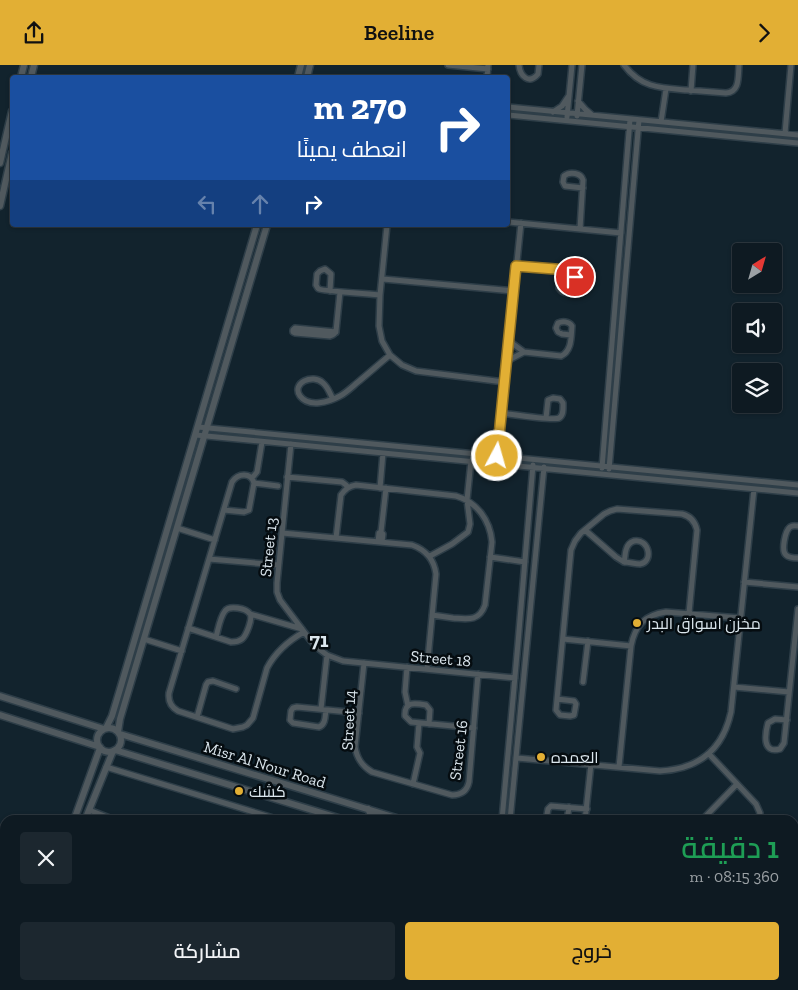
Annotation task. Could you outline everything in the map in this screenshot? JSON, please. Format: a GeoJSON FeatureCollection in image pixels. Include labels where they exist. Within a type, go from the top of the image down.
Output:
{"type":"FeatureCollection","features":[{"type":"Feature","properties":{"kind":"street"},"geometry":{"type":"LineString","coordinates":[[448,65],[488,67]]}},
{"type":"Feature","properties":{"kind":"street"},"geometry":{"type":"LineString","coordinates":[[519,65],[522,75],[530,79],[533,79],[538,74],[539,65]]}},
{"type":"Feature","properties":{"kind":"street"},"geometry":{"type":"LineString","coordinates":[[566,120],[572,65]]}},
{"type":"Feature","properties":{"kind":"street"},"geometry":{"type":"LineString","coordinates":[[576,121],[582,65]]}},
{"type":"Feature","properties":{"kind":"street"},"geometry":{"type":"LineString","coordinates":[[624,65],[630,73],[650,86],[666,89],[726,93],[735,90],[738,84],[739,65]]}},
{"type":"Feature","properties":{"kind":"street"},"geometry":{"type":"LineString","coordinates":[[691,91],[694,65]]}},
{"type":"Feature","properties":{"kind":"street"},"geometry":{"type":"LineString","coordinates":[[785,133],[791,65]]}},
{"type":"Feature","properties":{"kind":"street"},"geometry":{"type":"LineString","coordinates":[[661,122],[666,89]]}},
{"type":"Feature","properties":{"kind":"street"},"geometry":{"type":"LineString","coordinates":[[553,112],[568,97]]}},
{"type":"Feature","properties":{"kind":"street"},"geometry":{"type":"LineString","coordinates":[[578,101],[595,116]]}},
{"type":"Feature","properties":{"kind":"street"},"geometry":{"type":"LineString","coordinates":[[510,107],[798,135]]}},
{"type":"Feature","properties":{"kind":"street"},"geometry":{"type":"LineString","coordinates":[[510,115],[798,143]]}},
{"type":"Feature","properties":{"kind":"street"},"geometry":{"type":"LineString","coordinates":[[601,474],[630,119]]}},
{"type":"Feature","properties":{"kind":"street"},"geometry":{"type":"LineString","coordinates":[[0,163],[10,120]]}},
{"type":"Feature","properties":{"kind":"street"},"geometry":{"type":"LineString","coordinates":[[609,475],[639,120]]}},
{"type":"Feature","properties":{"kind":"street"},"geometry":{"type":"LineString","coordinates":[[0,206],[10,162]]}},
{"type":"Feature","properties":{"kind":"street"},"geometry":{"type":"LineString","coordinates":[[580,229],[583,180],[579,175],[574,174],[567,174],[563,177],[564,185],[582,187]]}},
{"type":"Feature","properties":{"kind":"street"},"geometry":{"type":"LineString","coordinates":[[572,187],[574,174]]}},
{"type":"Feature","properties":{"kind":"street"},"geometry":{"type":"LineString","coordinates":[[624,193],[633,194]]}},
{"type":"Feature","properties":{"kind":"street"},"geometry":{"type":"LineString","coordinates":[[510,222],[621,233]]}},
{"type":"Feature","properties":{"kind":"street"},"geometry":{"type":"LineString","coordinates":[[496,464],[521,223]]}},
{"type":"Feature","properties":{"kind":"street"},"geometry":{"type":"LineString","coordinates":[[76,815],[97,758],[100,747],[98,735],[105,729],[112,716],[256,227]]}},
{"type":"Feature","properties":{"kind":"street"},"geometry":{"type":"LineString","coordinates":[[87,815],[107,764],[121,743],[119,733],[120,719],[266,227]]}},
{"type":"Feature","properties":{"kind":"street"},"geometry":{"type":"LineString","coordinates":[[387,227],[379,318],[380,334],[390,355],[402,365],[416,371],[504,382]]}},
{"type":"Feature","properties":{"kind":"street"},"geometry":{"type":"LineString","coordinates":[[516,266],[560,269],[570,271],[574,275],[574,288],[571,292],[565,293],[560,291],[560,269]]}},
{"type":"Feature","properties":{"kind":"street"},"geometry":{"type":"LineString","coordinates":[[618,267],[626,268]]}},
{"type":"Feature","properties":{"kind":"street"},"geometry":{"type":"LineString","coordinates":[[383,279],[514,291]]}},
{"type":"Feature","properties":{"kind":"street"},"geometry":{"type":"LineString","coordinates":[[330,291],[380,295]]}},
{"type":"Feature","properties":{"kind":"street"},"geometry":{"type":"LineString","coordinates":[[336,332],[340,291]]}},
{"type":"Feature","properties":{"kind":"street"},"geometry":{"type":"LineString","coordinates":[[295,328],[336,332],[330,336],[295,333],[293,330],[295,328]]}},
{"type":"Feature","properties":{"kind":"street"},"geometry":{"type":"LineString","coordinates":[[509,341],[524,352],[558,356],[563,355],[569,349],[571,335]]}},
{"type":"Feature","properties":{"kind":"street"},"geometry":{"type":"LineString","coordinates":[[507,361],[524,352]]}},
{"type":"Feature","properties":{"kind":"street"},"geometry":{"type":"LineString","coordinates":[[333,399],[326,386],[318,379],[306,380],[299,389],[300,396],[311,403],[333,399],[344,394],[390,355]]}},
{"type":"Feature","properties":{"kind":"street"},"geometry":{"type":"LineString","coordinates":[[501,413],[546,418],[555,419],[560,417],[562,413],[563,403],[561,400],[558,398],[550,399],[546,418]]}},
{"type":"Feature","properties":{"kind":"street"},"geometry":{"type":"LineString","coordinates":[[198,427],[798,485]]}},
{"type":"Feature","properties":{"kind":"street"},"geometry":{"type":"LineString","coordinates":[[196,435],[798,493]]}},
{"type":"Feature","properties":{"kind":"street"},"geometry":{"type":"LineString","coordinates":[[224,510],[244,512],[250,506],[253,481],[257,472],[262,442]]}},
{"type":"Feature","properties":{"kind":"street","name":"Street 13"},"geometry":{"type":"LineString","coordinates":[[290,445],[278,565],[278,596],[303,631],[319,649],[339,660],[364,663]]}},
{"type":"Feature","properties":{"kind":"street"},"geometry":{"type":"LineString","coordinates":[[380,488],[383,453]]}},
{"type":"Feature","properties":{"kind":"street"},"geometry":{"type":"LineString","coordinates":[[502,815],[533,460]]}},
{"type":"Feature","properties":{"kind":"street"},"geometry":{"type":"LineString","coordinates":[[430,557],[468,532],[470,524],[467,500],[471,461]]}},
{"type":"Feature","properties":{"kind":"street"},"geometry":{"type":"LineString","coordinates":[[511,815],[545,461]]}},
{"type":"Feature","properties":{"kind":"street"},"geometry":{"type":"LineString","coordinates":[[286,487],[253,481],[249,476],[240,475],[232,482],[169,693],[171,705],[178,711],[234,729],[247,725],[253,717],[267,668],[271,661],[286,643],[303,631]]}},
{"type":"Feature","properties":{"kind":"street"},"geometry":{"type":"LineString","coordinates":[[287,477],[342,482],[348,487]]}},
{"type":"Feature","properties":{"kind":"street"},"geometry":{"type":"LineString","coordinates":[[336,538],[340,499],[348,487],[356,485],[456,495],[467,500],[482,513],[489,527],[492,542],[485,605],[478,616],[469,619],[432,615]]}},
{"type":"Feature","properties":{"kind":"street"},"geometry":{"type":"LineString","coordinates":[[380,542],[383,534],[381,532],[386,489]]}},
{"type":"Feature","properties":{"kind":"street"},"geometry":{"type":"LineString","coordinates":[[517,758],[660,771],[682,769],[709,754],[721,740],[729,723],[754,489]]}},
{"type":"Feature","properties":{"kind":"street"},"geometry":{"type":"LineString","coordinates":[[557,699],[574,701],[576,704],[574,715],[570,717],[558,714],[556,710],[557,699],[563,639],[571,550],[574,541],[604,514],[617,509],[682,514],[691,518],[697,529],[689,613]]}},
{"type":"Feature","properties":{"kind":"street"},"geometry":{"type":"LineString","coordinates":[[798,526],[792,526],[786,532],[783,549],[787,557],[798,558]]}},
{"type":"Feature","properties":{"kind":"street"},"geometry":{"type":"LineString","coordinates":[[177,528],[215,540]]}},
{"type":"Feature","properties":{"kind":"street"},"geometry":{"type":"LineString","coordinates":[[585,530],[624,562],[640,564],[645,562],[649,552],[646,546],[638,541],[631,543],[626,547],[624,562]]}},
{"type":"Feature","properties":{"kind":"street"},"geometry":{"type":"LineString","coordinates":[[282,533],[412,545],[425,551],[430,557],[436,574],[427,669]]}},
{"type":"Feature","properties":{"kind":"street"},"geometry":{"type":"LineString","coordinates":[[490,557],[525,561]]}},
{"type":"Feature","properties":{"kind":"street"},"geometry":{"type":"LineString","coordinates":[[209,559],[278,565]]}},
{"type":"Feature","properties":{"kind":"street"},"geometry":{"type":"LineString","coordinates":[[744,582],[798,587]]}},
{"type":"Feature","properties":{"kind":"street"},"geometry":{"type":"LineString","coordinates":[[216,637],[223,613],[227,608],[233,607],[303,631]]}},
{"type":"Feature","properties":{"kind":"street"},"geometry":{"type":"LineString","coordinates":[[787,720],[775,719],[768,723],[766,742],[770,749],[776,750],[783,746],[784,743],[787,720],[790,692],[798,609]]}},
{"type":"Feature","properties":{"kind":"street"},"geometry":{"type":"LineString","coordinates":[[619,767],[632,637],[642,621],[658,613],[666,612],[740,618]]}},
{"type":"Feature","properties":{"kind":"street"},"geometry":{"type":"LineString","coordinates":[[188,628],[230,642],[238,642],[246,634],[251,619],[250,614]]}},
{"type":"Feature","properties":{"kind":"street"},"geometry":{"type":"LineString","coordinates":[[144,639],[182,651]]}},
{"type":"Feature","properties":{"kind":"street"},"geometry":{"type":"LineString","coordinates":[[563,639],[631,646]]}},
{"type":"Feature","properties":{"kind":"street"},"geometry":{"type":"LineString","coordinates":[[583,682],[588,641]]}},
{"type":"Feature","properties":{"kind":"street"},"geometry":{"type":"LineString","coordinates":[[518,643],[527,644]]}},
{"type":"Feature","properties":{"kind":"street"},"geometry":{"type":"LineString","coordinates":[[327,655],[324,709],[324,723],[319,727],[293,723],[290,720],[291,711],[297,707],[324,709],[359,713]]}},
{"type":"Feature","properties":{"kind":"street","name":"Street 18"},"geometry":{"type":"LineString","coordinates":[[364,663],[515,678]]}},
{"type":"Feature","properties":{"kind":"street","name":"Street 14"},"geometry":{"type":"LineString","coordinates":[[364,663],[356,753],[362,765],[372,772]]}},
{"type":"Feature","properties":{"kind":"street"},"geometry":{"type":"LineString","coordinates":[[407,667],[405,692],[408,706]]}},
{"type":"Feature","properties":{"kind":"street","name":"Street 16"},"geometry":{"type":"LineString","coordinates":[[372,772],[452,795],[463,792],[469,782],[478,674]]}},
{"type":"Feature","properties":{"kind":"street"},"geometry":{"type":"LineString","coordinates":[[197,717],[208,682],[212,681],[236,689]]}},
{"type":"Feature","properties":{"kind":"street"},"geometry":{"type":"LineString","coordinates":[[734,687],[790,692]]}},
{"type":"Feature","properties":{"kind":"street"},"geometry":{"type":"LineString","coordinates":[[0,696],[105,729],[111,728],[119,733]]}},
{"type":"Feature","properties":{"kind":"street"},"geometry":{"type":"LineString","coordinates":[[429,724],[430,712],[427,707],[413,703],[408,706],[404,713],[406,719],[411,722],[429,724],[474,728]]}},
{"type":"Feature","properties":{"kind":"street"},"geometry":{"type":"LineString","coordinates":[[512,714],[521,715]]}},
{"type":"Feature","properties":{"kind":"street"},"geometry":{"type":"LineString","coordinates":[[0,715],[100,747],[106,751],[114,751]]}},
{"type":"Feature","properties":{"kind":"street"},"geometry":{"type":"LineString","coordinates":[[112,716],[120,719]]}},
{"type":"Feature","properties":{"kind":"street"},"geometry":{"type":"LineString","coordinates":[[413,784],[420,753],[417,747],[419,723]]}},
{"type":"Feature","properties":{"kind":"street","name":"Misr Al Nour Road"},"geometry":{"type":"LineString","coordinates":[[119,733],[386,815]]}},
{"type":"Feature","properties":{"kind":"street","name":"Misr Al Nour Road"},"geometry":{"type":"LineString","coordinates":[[114,751],[328,815]]}},
{"type":"Feature","properties":{"kind":"street"},"geometry":{"type":"LineString","coordinates":[[709,754],[758,807],[760,815]]}},
{"type":"Feature","properties":{"kind":"street"},"geometry":{"type":"LineString","coordinates":[[97,758],[107,764],[265,815]]}},
{"type":"Feature","properties":{"kind":"street"},"geometry":{"type":"LineString","coordinates":[[586,815],[591,764]]}},
{"type":"Feature","properties":{"kind":"street"},"geometry":{"type":"LineString","coordinates":[[707,815],[737,784]]}},
{"type":"Feature","properties":{"kind":"street"},"geometry":{"type":"LineString","coordinates":[[547,815],[548,809],[553,805],[587,809]]}},
{"type":"Feature","properties":{"kind":"street"},"geometry":{"type":"LineString","coordinates":[[568,815],[569,807]]}},
{"type":"Feature","properties":{"kind":"street"},"geometry":{"type":"LineString","coordinates":[[368,809],[370,815]]}},
{"type":"Feature","properties":{"kind":"street"},"geometry":{"type":"LineString","coordinates":[[89,810],[102,815]]}},
{"type":"Feature","properties":{"kind":"place","name":"مخزن اسواق البدر"},"geometry":{"type":"Point","coordinates":[637,623]}},
{"type":"Feature","properties":{"kind":"place","name":"العمده"},"geometry":{"type":"Point","coordinates":[541,757]}},
{"type":"Feature","properties":{"kind":"place","name":"كشك"},"geometry":{"type":"Point","coordinates":[239,791]}},
{"type":"Feature","properties":{"kind":"district","name":"71"},"geometry":{"type":"Point","coordinates":[319,640]}},
{"type":"Feature","properties":{"kind":"route"},"geometry":{"type":"LineString","coordinates":[[497,456],[516,266],[568,270],[575,277]]}}]}
